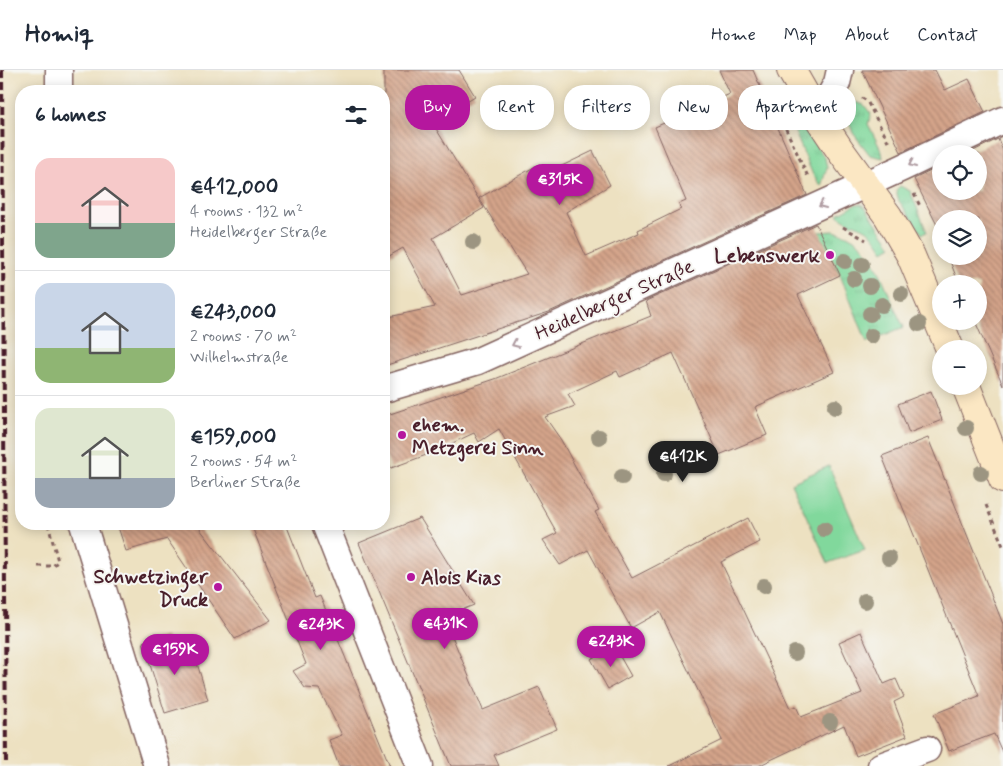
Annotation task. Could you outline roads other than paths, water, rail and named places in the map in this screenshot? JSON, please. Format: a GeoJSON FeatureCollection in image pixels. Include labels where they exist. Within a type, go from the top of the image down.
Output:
{"type":"FeatureCollection","features":[{"type":"Feature","properties":{"kind":"main road"},"geometry":{"type":"LineString","coordinates":[[791,70],[800,85]]}},
{"type":"Feature","properties":{"kind":"main road"},"geometry":{"type":"LineString","coordinates":[[827,130],[888,216],[911,256],[946,340]]}},
{"type":"Feature","properties":{"kind":"main road"},"geometry":{"type":"LineString","coordinates":[[970,395],[1003,479]]}},
{"type":"Feature","properties":{"kind":"street"},"geometry":{"type":"LineString","coordinates":[[59,70],[59,85]]}},
{"type":"Feature","properties":{"kind":"street","name":"Heidelberger Straße"},"geometry":{"type":"LineString","coordinates":[[390,387],[478,361],[1003,120]]}},
{"type":"Feature","properties":{"kind":"street"},"geometry":{"type":"LineString","coordinates":[[85,530],[157,766]]}},
{"type":"Feature","properties":{"kind":"street"},"geometry":{"type":"LineString","coordinates":[[327,530],[420,766]]}},
{"type":"Feature","properties":{"kind":"street"},"geometry":{"type":"LineString","coordinates":[[881,766],[927,749]]}},
{"type":"Feature","properties":{"kind":"railway"},"geometry":{"type":"LineString","coordinates":[[2,70],[6,766]]}},
{"type":"Feature","properties":{"kind":"place","name":"Lebenswerk"},"geometry":{"type":"Point","coordinates":[830,255]}},
{"type":"Feature","properties":{"kind":"place","name":"ehem. Metzgerei Sinn"},"geometry":{"type":"Point","coordinates":[402,435]}},
{"type":"Feature","properties":{"kind":"place","name":"Alois Kias"},"geometry":{"type":"Point","coordinates":[411,577]}},
{"type":"Feature","properties":{"kind":"place","name":"Schwetzinger Druck"},"geometry":{"type":"Point","coordinates":[218,587]}}]}
